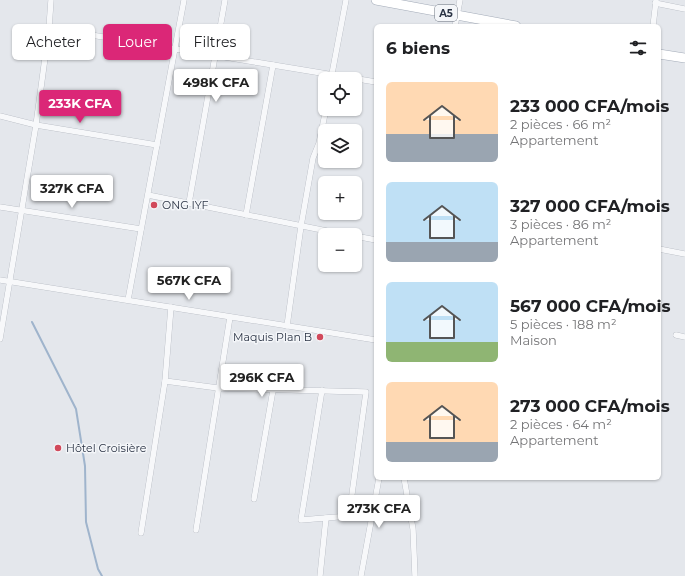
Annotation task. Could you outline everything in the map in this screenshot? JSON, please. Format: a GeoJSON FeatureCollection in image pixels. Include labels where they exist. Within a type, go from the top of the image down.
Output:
{"type":"FeatureCollection","features":[{"type":"Feature","properties":{"kind":"main road","name":"A5"},"geometry":{"type":"LineString","coordinates":[[376,0],[505,24]]}},
{"type":"Feature","properties":{"kind":"main road"},"geometry":{"type":"LineString","coordinates":[[661,54],[685,58]]}},
{"type":"Feature","properties":{"kind":"street"},"geometry":{"type":"LineString","coordinates":[[49,24],[51,0]]}},
{"type":"Feature","properties":{"kind":"street"},"geometry":{"type":"LineString","coordinates":[[128,300],[184,0]]}},
{"type":"Feature","properties":{"kind":"street"},"geometry":{"type":"LineString","coordinates":[[221,24],[225,0]]}},
{"type":"Feature","properties":{"kind":"street"},"geometry":{"type":"LineString","coordinates":[[333,72],[346,0]]}},
{"type":"Feature","properties":{"kind":"street"},"geometry":{"type":"LineString","coordinates":[[454,24],[460,0]]}},
{"type":"Feature","properties":{"kind":"street"},"geometry":{"type":"LineString","coordinates":[[653,24],[656,1],[685,9]]}},
{"type":"Feature","properties":{"kind":"street"},"geometry":{"type":"LineString","coordinates":[[95,36],[180,50]]}},
{"type":"Feature","properties":{"kind":"street"},"geometry":{"type":"LineString","coordinates":[[0,339],[36,125],[45,60]]}},
{"type":"Feature","properties":{"kind":"street"},"geometry":{"type":"LineString","coordinates":[[189,203],[214,60]]}},
{"type":"Feature","properties":{"kind":"street"},"geometry":{"type":"LineString","coordinates":[[241,60],[318,74]]}},
{"type":"Feature","properties":{"kind":"street"},"geometry":{"type":"LineString","coordinates":[[246,215],[273,65]]}},
{"type":"Feature","properties":{"kind":"street"},"geometry":{"type":"LineString","coordinates":[[362,80],[374,82]]}},
{"type":"Feature","properties":{"kind":"street"},"geometry":{"type":"LineString","coordinates":[[0,116],[36,125],[157,146]]}},
{"type":"Feature","properties":{"kind":"street"},"geometry":{"type":"LineString","coordinates":[[287,326],[301,226],[314,158],[321,136],[325,116]]}},
{"type":"Feature","properties":{"kind":"street"},"geometry":{"type":"LineString","coordinates":[[148,195],[318,229]]}},
{"type":"Feature","properties":{"kind":"street"},"geometry":{"type":"LineString","coordinates":[[0,207],[141,229]]}},
{"type":"Feature","properties":{"kind":"street"},"geometry":{"type":"LineString","coordinates":[[362,237],[374,240]]}},
{"type":"Feature","properties":{"kind":"street"},"geometry":{"type":"LineString","coordinates":[[661,250],[685,254]]}},
{"type":"Feature","properties":{"kind":"street"},"geometry":{"type":"LineString","coordinates":[[0,280],[374,340]]}},
{"type":"Feature","properties":{"kind":"street"},"geometry":{"type":"LineString","coordinates":[[141,533],[165,381],[171,307]]}},
{"type":"Feature","properties":{"kind":"street"},"geometry":{"type":"LineString","coordinates":[[196,530],[230,317]]}},
{"type":"Feature","properties":{"kind":"street"},"geometry":{"type":"LineString","coordinates":[[676,335],[685,337]]}},
{"type":"Feature","properties":{"kind":"street"},"geometry":{"type":"LineString","coordinates":[[165,381],[218,388],[365,392],[349,516]]}},
{"type":"Feature","properties":{"kind":"street"},"geometry":{"type":"LineString","coordinates":[[254,498],[273,390]]}},
{"type":"Feature","properties":{"kind":"street"},"geometry":{"type":"LineString","coordinates":[[322,390],[301,518],[302,520],[373,514]]}},
{"type":"Feature","properties":{"kind":"street"},"geometry":{"type":"LineString","coordinates":[[361,576],[379,480]]}},
{"type":"Feature","properties":{"kind":"street"},"geometry":{"type":"LineString","coordinates":[[404,480],[413,529],[415,576]]}},
{"type":"Feature","properties":{"kind":"street"},"geometry":{"type":"LineString","coordinates":[[320,576],[326,518]]}},
{"type":"Feature","properties":{"kind":"waterway"},"geometry":{"type":"LineString","coordinates":[[32,322],[76,409],[85,466],[86,522],[98,569],[102,576]]}},
{"type":"Feature","properties":{"kind":"place","name":"ONG IYF"},"geometry":{"type":"Point","coordinates":[154,205]}},
{"type":"Feature","properties":{"kind":"place","name":"Maquis Plan B"},"geometry":{"type":"Point","coordinates":[320,337]}},
{"type":"Feature","properties":{"kind":"place","name":"Hôtel Croisière"},"geometry":{"type":"Point","coordinates":[58,448]}}]}
